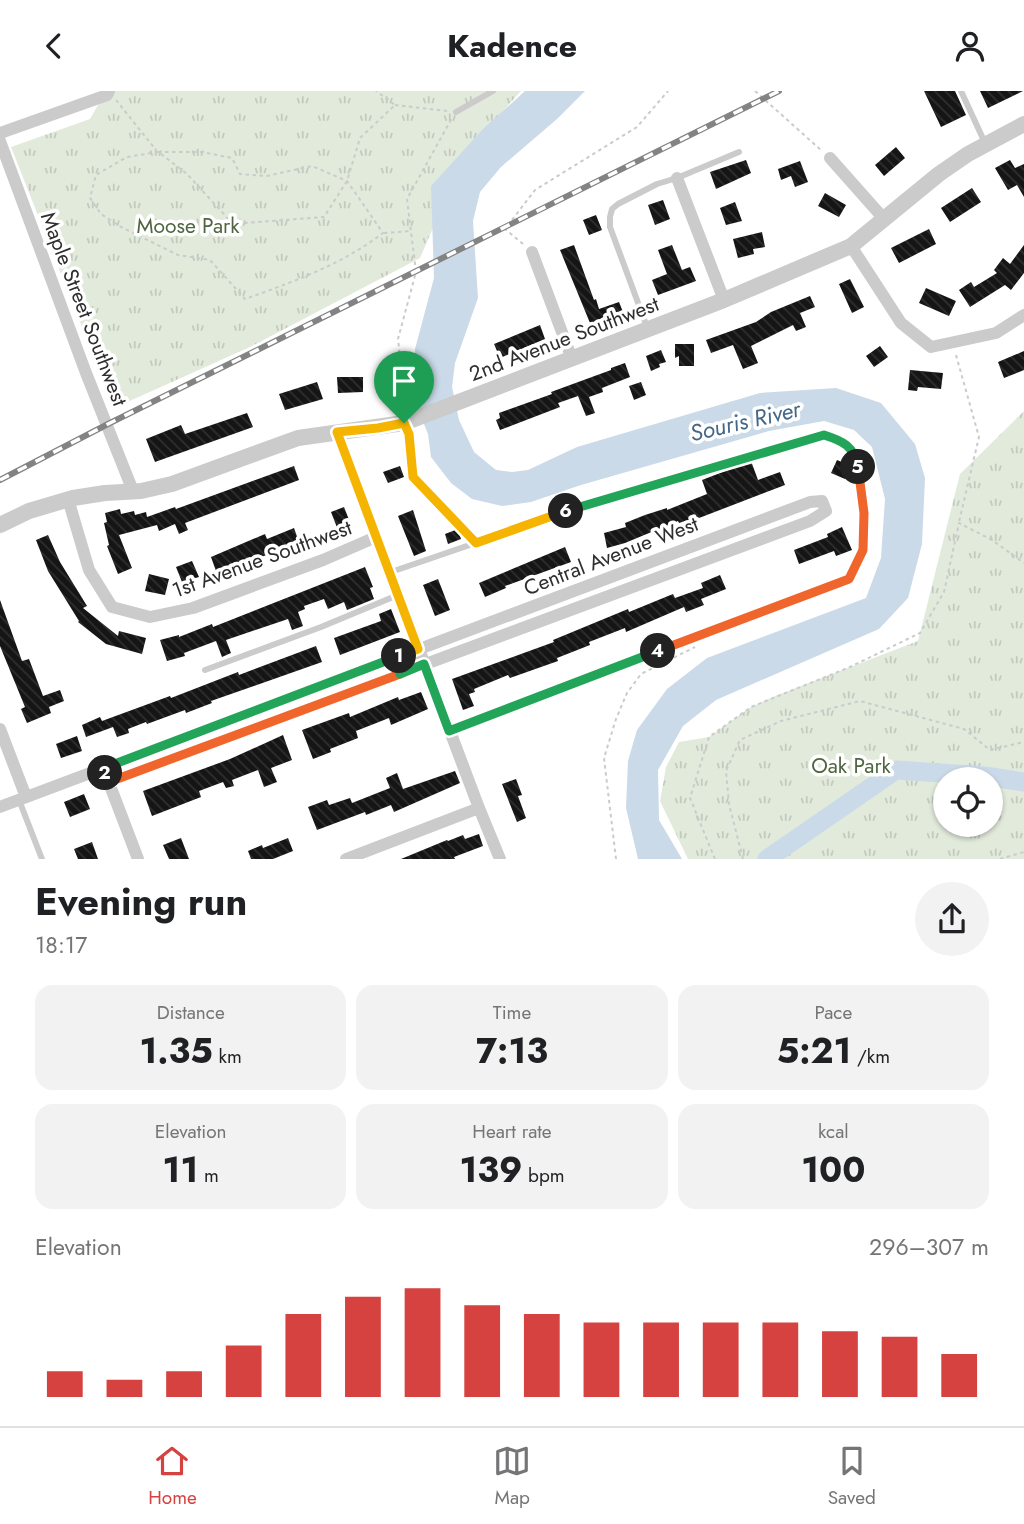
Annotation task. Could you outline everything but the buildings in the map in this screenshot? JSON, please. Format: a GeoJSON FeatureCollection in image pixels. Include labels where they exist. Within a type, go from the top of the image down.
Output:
{"type":"FeatureCollection","features":[{"type":"Feature","properties":{"kind":"street"},"geometry":{"type":"LineString","coordinates":[[0,134],[107,95],[113,96]]}},
{"type":"Feature","properties":{"kind":"street","name":"2nd Avenue Southwest"},"geometry":{"type":"LineString","coordinates":[[0,525],[29,511],[68,499],[172,484],[299,438],[404,423],[648,330],[851,246],[939,174],[1024,124]]}},
{"type":"Feature","properties":{"kind":"street","name":"Maple Street Southwest"},"geometry":{"type":"LineString","coordinates":[[0,141],[133,491]]}},
{"type":"Feature","properties":{"kind":"street"},"geometry":{"type":"LineString","coordinates":[[830,159],[885,220]]}},
{"type":"Feature","properties":{"kind":"street"},"geometry":{"type":"LineString","coordinates":[[677,178],[724,300]]}},
{"type":"Feature","properties":{"kind":"street"},"geometry":{"type":"LineString","coordinates":[[851,246],[901,323],[931,347],[996,333],[1024,315]]}},
{"type":"Feature","properties":{"kind":"street"},"geometry":{"type":"LineString","coordinates":[[532,252],[572,359]]}},
{"type":"Feature","properties":{"kind":"street"},"geometry":{"type":"LineString","coordinates":[[337,432],[500,859]]}},
{"type":"Feature","properties":{"kind":"street","name":"1st Avenue Southwest"},"geometry":{"type":"LineString","coordinates":[[68,499],[89,570],[112,607],[150,617],[193,608],[323,560],[376,537]]}},
{"type":"Feature","properties":{"kind":"street","name":"Central Avenue West"},"geometry":{"type":"LineString","coordinates":[[0,807],[810,502],[822,501],[826,512],[810,521],[424,664]]}},
{"type":"Feature","properties":{"kind":"street"},"geometry":{"type":"LineString","coordinates":[[109,782],[424,664]]}},
{"type":"Feature","properties":{"kind":"street"},"geometry":{"type":"LineString","coordinates":[[0,729],[23,799]]}},
{"type":"Feature","properties":{"kind":"street"},"geometry":{"type":"LineString","coordinates":[[104,768],[138,859]]}},
{"type":"Feature","properties":{"kind":"street"},"geometry":{"type":"LineString","coordinates":[[346,859],[479,809]]}},
{"type":"Feature","properties":{"kind":"lane"},"geometry":{"type":"LineString","coordinates":[[456,112],[493,91]]}},
{"type":"Feature","properties":{"kind":"lane"},"geometry":{"type":"LineString","coordinates":[[961,91],[986,145]]}},
{"type":"Feature","properties":{"kind":"lane"},"geometry":{"type":"LineString","coordinates":[[648,330],[615,244],[610,218],[618,204],[657,184],[739,152]]}},
{"type":"Feature","properties":{"kind":"lane"},"geometry":{"type":"LineString","coordinates":[[389,573],[612,496],[824,435],[847,443],[856,457],[864,513],[863,550],[849,579],[449,731]]}},
{"type":"Feature","properties":{"kind":"lane"},"geometry":{"type":"LineString","coordinates":[[205,670],[321,627],[397,595]]}},
{"type":"Feature","properties":{"kind":"lane"},"geometry":{"type":"LineString","coordinates":[[23,799],[42,859]]}},
{"type":"Feature","properties":{"kind":"path"},"geometry":{"type":"LineString","coordinates":[[376,91],[396,105],[456,112],[407,199],[416,272],[398,339],[406,410],[404,423],[409,434],[413,477],[476,543]]}},
{"type":"Feature","properties":{"kind":"path"},"geometry":{"type":"LineString","coordinates":[[532,252],[505,229],[535,190],[637,127],[668,91]]}},
{"type":"Feature","properties":{"kind":"path"},"geometry":{"type":"LineString","coordinates":[[755,91],[830,159]]}},
{"type":"Feature","properties":{"kind":"path"},"geometry":{"type":"LineString","coordinates":[[113,96],[158,152],[187,174],[233,225],[324,217],[347,181],[360,138],[396,105]]}},
{"type":"Feature","properties":{"kind":"path"},"geometry":{"type":"LineString","coordinates":[[383,233],[347,181],[312,166],[267,176],[240,174],[232,158],[202,152],[158,152],[127,157],[96,175],[90,198],[101,214],[121,227],[178,255],[210,260],[245,299],[289,284],[360,251],[383,233],[411,231]]}},
{"type":"Feature","properties":{"kind":"path"},"geometry":{"type":"LineString","coordinates":[[715,859],[690,798],[709,737],[751,707],[850,667],[920,633],[944,592],[979,437],[953,342]]}},
{"type":"Feature","properties":{"kind":"path"},"geometry":{"type":"LineString","coordinates":[[959,523],[992,540],[1024,563]]}},
{"type":"Feature","properties":{"kind":"path"},"geometry":{"type":"LineString","coordinates":[[616,859],[604,758],[616,719],[627,693],[641,674],[696,647]]}},
{"type":"Feature","properties":{"kind":"path"},"geometry":{"type":"LineString","coordinates":[[743,859],[729,804],[726,771],[740,740],[781,721],[860,701],[964,729],[990,750],[1024,742]]}},
{"type":"Feature","properties":{"kind":"path"},"geometry":{"type":"LineString","coordinates":[[1000,859],[1024,852]]}},
{"type":"Feature","properties":{"kind":"green space","name":"Moose Park"},"geometry":{"type":"Polygon","coordinates":[[[106,91],[521,91],[466,152],[420,258],[250,347],[114,408],[11,147],[90,119],[106,91]]]}},
{"type":"Feature","properties":{"kind":"green space","name":"Oak Park"},"geometry":{"type":"Polygon","coordinates":[[[1024,411],[1024,859],[688,859],[660,801],[666,767],[679,742],[709,737],[751,707],[918,641],[960,474],[1024,411]]]}},
{"type":"Feature","properties":{"kind":"water","name":"Souris River"},"geometry":{"type":"Polygon","coordinates":[[[525,91],[585,91],[501,167],[480,192],[473,221],[478,298],[455,363],[452,387],[459,420],[474,452],[496,470],[528,470],[577,447],[760,393],[836,388],[881,403],[915,444],[925,478],[922,544],[908,598],[879,629],[716,700],[683,726],[658,770],[659,820],[682,859],[638,859],[626,808],[628,761],[637,730],[667,689],[707,658],[866,598],[881,558],[885,499],[872,447],[854,430],[824,421],[769,431],[531,502],[502,506],[472,499],[451,483],[431,457],[428,434],[415,402],[415,349],[434,278],[431,186],[483,129],[525,91]]]}},
{"type":"Feature","properties":{"kind":"waterway"},"geometry":{"type":"LineString","coordinates":[[767,859],[896,770],[985,776],[1024,782]]}},
{"type":"Feature","properties":{"kind":"railway"},"geometry":{"type":"LineString","coordinates":[[0,480],[779,91]]}},
{"type":"Feature","properties":{"kind":"route"},"geometry":{"type":"LineString","coordinates":[[404,423],[409,434],[413,477],[476,543],[612,496],[824,435],[847,443],[856,457],[864,513],[863,550],[849,579],[449,731],[424,664],[109,782],[104,768],[418,649],[337,432],[404,423]]}}]}
